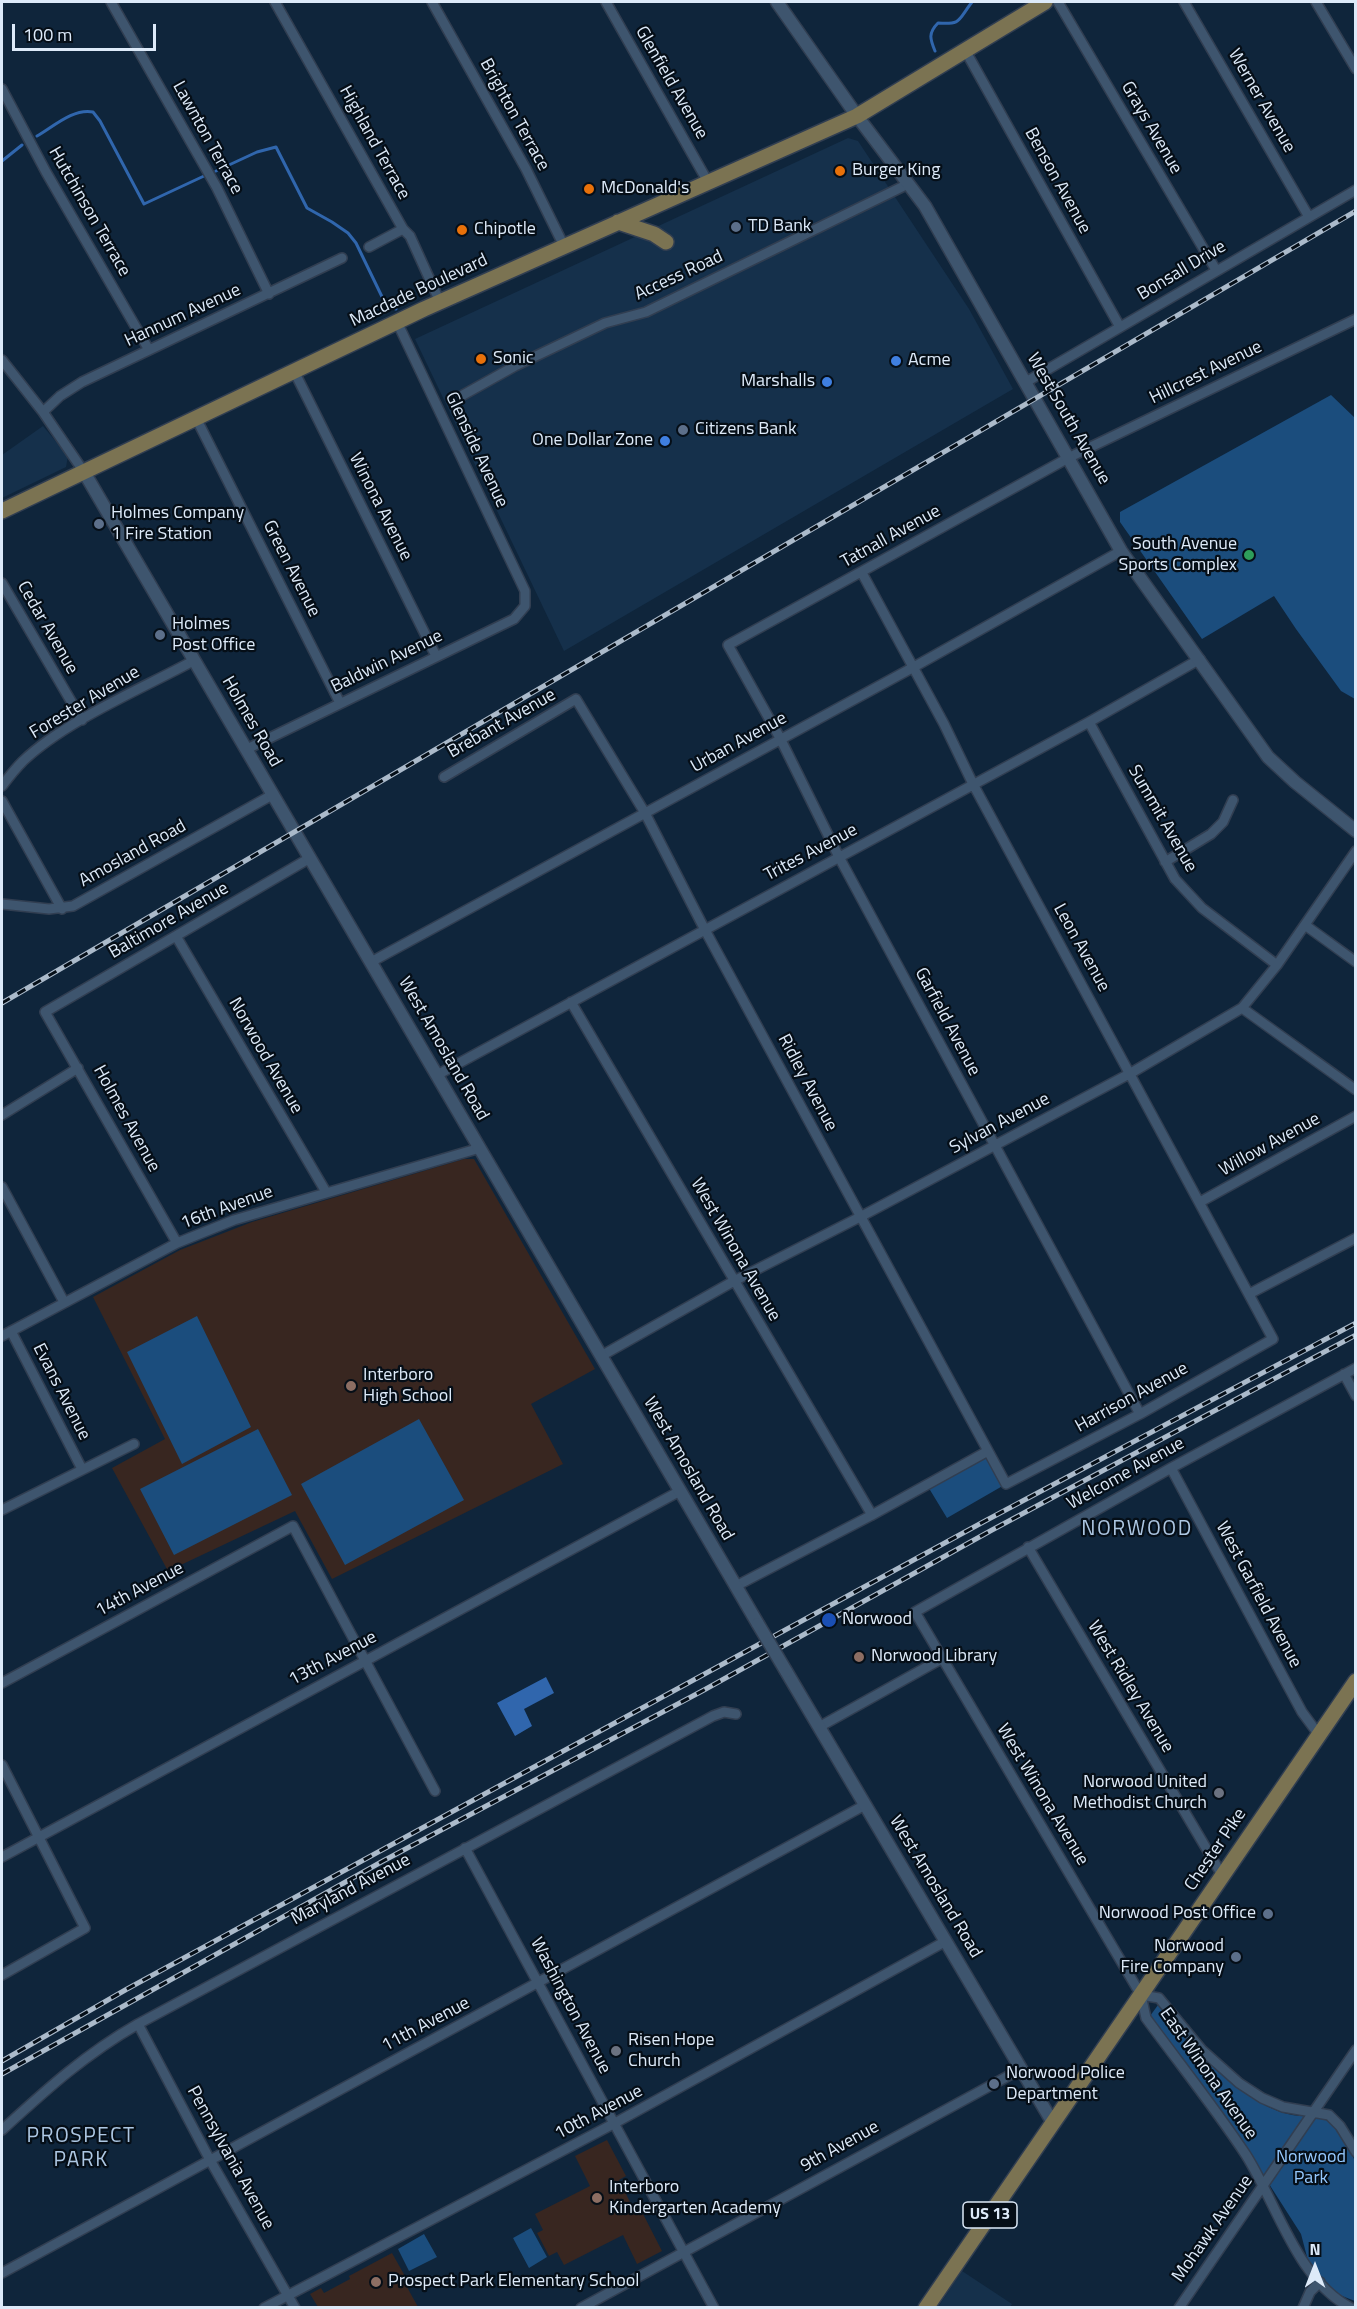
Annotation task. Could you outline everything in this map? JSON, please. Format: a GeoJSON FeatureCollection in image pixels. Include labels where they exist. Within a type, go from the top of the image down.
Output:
{"type":"FeatureCollection","features":[{"type":"Feature","properties":{"kind":"main road","name":"Macdade Boulevard"},"geometry":{"type":"LineString","coordinates":[[2,511],[440,302],[857,116],[1045,2]]}},
{"type":"Feature","properties":{"kind":"main road"},"geometry":{"type":"LineString","coordinates":[[618,222],[654,234],[666,242]]}},
{"type":"Feature","properties":{"kind":"main road","name":"Chester Pike"},"geometry":{"type":"LineString","coordinates":[[926,2307],[1356,1681]]}},
{"type":"Feature","properties":{"kind":"street","name":"Lawnton Terrace"},"geometry":{"type":"LineString","coordinates":[[111,2],[217,188],[269,294]]}},
{"type":"Feature","properties":{"kind":"street","name":"Highland Terrace"},"geometry":{"type":"LineString","coordinates":[[276,2],[403,229],[410,236],[440,302]]}},
{"type":"Feature","properties":{"kind":"street","name":"Brighton Terrace"},"geometry":{"type":"LineString","coordinates":[[432,2],[564,246]]}},
{"type":"Feature","properties":{"kind":"street","name":"Glenfield Avenue"},"geometry":{"type":"LineString","coordinates":[[606,2],[708,182]]}},
{"type":"Feature","properties":{"kind":"street","name":"West South Avenue"},"geometry":{"type":"LineString","coordinates":[[777,2],[857,116],[925,206],[1121,550],[1268,757],[1356,831]]}},
{"type":"Feature","properties":{"kind":"street","name":"Grays Avenue"},"geometry":{"type":"LineString","coordinates":[[1058,2],[1216,270]]}},
{"type":"Feature","properties":{"kind":"street","name":"Werner Avenue"},"geometry":{"type":"LineString","coordinates":[[1184,2],[1309,217]]}},
{"type":"Feature","properties":{"kind":"street"},"geometry":{"type":"LineString","coordinates":[[1316,2],[1356,69]]}},
{"type":"Feature","properties":{"kind":"street","name":"Benson Avenue"},"geometry":{"type":"LineString","coordinates":[[965,50],[1120,327]]}},
{"type":"Feature","properties":{"kind":"street","name":"Hutchinson Terrace"},"geometry":{"type":"LineString","coordinates":[[2,89],[46,172],[149,350]]}},
{"type":"Feature","properties":{"kind":"street","name":"Access Road"},"geometry":{"type":"LineString","coordinates":[[463,394],[605,323],[646,312],[908,184]]}},
{"type":"Feature","properties":{"kind":"street","name":"Bonsall Drive"},"geometry":{"type":"LineString","coordinates":[[1026,382],[1356,190]]}},
{"type":"Feature","properties":{"kind":"street"},"geometry":{"type":"LineString","coordinates":[[369,247],[403,229]]}},
{"type":"Feature","properties":{"kind":"street","name":"Hannum Avenue"},"geometry":{"type":"LineString","coordinates":[[43,412],[60,396],[82,382],[342,258]]}},
{"type":"Feature","properties":{"kind":"street","name":"Hillcrest Avenue"},"geometry":{"type":"LineString","coordinates":[[1070,457],[1356,320]]}},
{"type":"Feature","properties":{"kind":"street","name":"Glenside Avenue"},"geometry":{"type":"LineString","coordinates":[[397,322],[525,591]]}},
{"type":"Feature","properties":{"kind":"street","name":"Holmes Road"},"geometry":{"type":"LineString","coordinates":[[2,360],[43,412],[84,472],[294,831]]}},
{"type":"Feature","properties":{"kind":"street","name":"Winona Avenue"},"geometry":{"type":"LineString","coordinates":[[294,372],[436,656]]}},
{"type":"Feature","properties":{"kind":"street","name":"Green Avenue"},"geometry":{"type":"LineString","coordinates":[[196,418],[339,704]]}},
{"type":"Feature","properties":{"kind":"street","name":"Tatnall Avenue"},"geometry":{"type":"LineString","coordinates":[[728,645],[1070,457]]}},
{"type":"Feature","properties":{"kind":"street","name":"Urban Avenue"},"geometry":{"type":"LineString","coordinates":[[371,962],[912,668],[1121,550]]}},
{"type":"Feature","properties":{"kind":"street","name":"Leon Avenue"},"geometry":{"type":"LineString","coordinates":[[862,573],[944,724],[973,784],[1273,1339]]}},
{"type":"Feature","properties":{"kind":"street","name":"Cedar Avenue"},"geometry":{"type":"LineString","coordinates":[[2,583],[82,720]]}},
{"type":"Feature","properties":{"kind":"street","name":"Baldwin Avenue"},"geometry":{"type":"LineString","coordinates":[[247,748],[514,619],[525,606],[525,591]]}},
{"type":"Feature","properties":{"kind":"street","name":"Garfield Avenue"},"geometry":{"type":"LineString","coordinates":[[728,645],[780,738],[840,857],[1140,1414]]}},
{"type":"Feature","properties":{"kind":"street","name":"Trites Avenue"},"geometry":{"type":"LineString","coordinates":[[437,1075],[1089,722],[1200,659]]}},
{"type":"Feature","properties":{"kind":"street","name":"Forester Avenue"},"geometry":{"type":"LineString","coordinates":[[2,786],[22,762],[42,745],[82,720],[193,660]]}},
{"type":"Feature","properties":{"kind":"street","name":"Brebant Avenue"},"geometry":{"type":"LineString","coordinates":[[444,777],[576,699]]}},
{"type":"Feature","properties":{"kind":"street","name":"Ridley Avenue"},"geometry":{"type":"LineString","coordinates":[[576,699],[645,813],[705,930],[1006,1484]]}},
{"type":"Feature","properties":{"kind":"street","name":"Summit Avenue"},"geometry":{"type":"LineString","coordinates":[[1089,722],[1175,879],[1202,908],[1277,964]]}},
{"type":"Feature","properties":{"kind":"street","name":"Amosland Road"},"geometry":{"type":"LineString","coordinates":[[2,904],[62,909],[83,902],[272,795]]}},
{"type":"Feature","properties":{"kind":"street"},"geometry":{"type":"LineString","coordinates":[[1164,862],[1211,834],[1223,822],[1233,800]]}},
{"type":"Feature","properties":{"kind":"street"},"geometry":{"type":"LineString","coordinates":[[2,801],[62,909]]}},
{"type":"Feature","properties":{"kind":"street","name":"West Amosland Road"},"geometry":{"type":"LineString","coordinates":[[294,831],[735,1586],[1053,2123]]}},
{"type":"Feature","properties":{"kind":"street","name":"Sylvan Avenue"},"geometry":{"type":"LineString","coordinates":[[601,1356],[734,1281],[1131,1073],[1242,1008],[1277,964],[1356,851]]}},
{"type":"Feature","properties":{"kind":"street","name":"Baltimore Avenue"},"geometry":{"type":"LineString","coordinates":[[45,1012],[310,858]]}},
{"type":"Feature","properties":{"kind":"street"},"geometry":{"type":"LineString","coordinates":[[1305,925],[1356,962]]}},
{"type":"Feature","properties":{"kind":"street","name":"Norwood Avenue"},"geometry":{"type":"LineString","coordinates":[[176,936],[326,1192]]}},
{"type":"Feature","properties":{"kind":"street","name":"West Winona Avenue"},"geometry":{"type":"LineString","coordinates":[[571,1002],[872,1515]]}},
{"type":"Feature","properties":{"kind":"street"},"geometry":{"type":"LineString","coordinates":[[1242,1008],[1356,1090]]}},
{"type":"Feature","properties":{"kind":"street","name":"Holmes Avenue"},"geometry":{"type":"LineString","coordinates":[[45,1012],[177,1243]]}},
{"type":"Feature","properties":{"kind":"street"},"geometry":{"type":"LineString","coordinates":[[2,1115],[78,1068]]}},
{"type":"Feature","properties":{"kind":"street","name":"Willow Avenue"},"geometry":{"type":"LineString","coordinates":[[1200,1202],[1356,1116]]}},
{"type":"Feature","properties":{"kind":"street","name":"16th Avenue"},"geometry":{"type":"LineString","coordinates":[[2,1336],[177,1243],[234,1220],[480,1148]]}},
{"type":"Feature","properties":{"kind":"street"},"geometry":{"type":"LineString","coordinates":[[2,1187],[64,1302]]}},
{"type":"Feature","properties":{"kind":"street"},"geometry":{"type":"LineString","coordinates":[[1249,1294],[1356,1238]]}},
{"type":"Feature","properties":{"kind":"street","name":"Evans Avenue"},"geometry":{"type":"LineString","coordinates":[[11,1331],[82,1469]]}},
{"type":"Feature","properties":{"kind":"street","name":"Harrison Avenue"},"geometry":{"type":"LineString","coordinates":[[1006,1484],[1140,1414],[1273,1339]]}},
{"type":"Feature","properties":{"kind":"street","name":"Welcome Avenue"},"geometry":{"type":"LineString","coordinates":[[915,1612],[1028,1547],[1356,1368]]}},
{"type":"Feature","properties":{"kind":"street"},"geometry":{"type":"LineString","coordinates":[[1344,1374],[1356,1396]]}},
{"type":"Feature","properties":{"kind":"street"},"geometry":{"type":"LineString","coordinates":[[2,1510],[134,1444]]}},
{"type":"Feature","properties":{"kind":"street"},"geometry":{"type":"LineString","coordinates":[[735,1586],[872,1515],[988,1451]]}},
{"type":"Feature","properties":{"kind":"street","name":"West Garfield Avenue"},"geometry":{"type":"LineString","coordinates":[[1171,1468],[1302,1712],[1319,1735]]}},
{"type":"Feature","properties":{"kind":"street","name":"13th Avenue"},"geometry":{"type":"LineString","coordinates":[[2,1857],[680,1491]]}},
{"type":"Feature","properties":{"kind":"street","name":"14th Avenue"},"geometry":{"type":"LineString","coordinates":[[2,1683],[293,1526],[365,1661]]}},
{"type":"Feature","properties":{"kind":"street","name":"West Ridley Avenue"},"geometry":{"type":"LineString","coordinates":[[1028,1547],[1222,1875]]}},
{"type":"Feature","properties":{"kind":"street","name":"West Winona Avenue"},"geometry":{"type":"LineString","coordinates":[[915,1612],[1141,1995]]}},
{"type":"Feature","properties":{"kind":"street"},"geometry":{"type":"LineString","coordinates":[[819,1727],[943,1659]]}},
{"type":"Feature","properties":{"kind":"street"},"geometry":{"type":"LineString","coordinates":[[365,1661],[435,1791]]}},
{"type":"Feature","properties":{"kind":"street","name":"Maryland Avenue"},"geometry":{"type":"LineString","coordinates":[[2,2130],[70,2069],[103,2044],[138,2024],[713,1716],[723,1712],[735,1714]]}},
{"type":"Feature","properties":{"kind":"street"},"geometry":{"type":"LineString","coordinates":[[2,1765],[86,1928],[2,1975]]}},
{"type":"Feature","properties":{"kind":"street","name":"11th Avenue"},"geometry":{"type":"LineString","coordinates":[[2,2273],[865,1805]]}},
{"type":"Feature","properties":{"kind":"street","name":"Washington Avenue"},"geometry":{"type":"LineString","coordinates":[[465,1848],[714,2307]]}},
{"type":"Feature","properties":{"kind":"street","name":"10th Avenue"},"geometry":{"type":"LineString","coordinates":[[264,2307],[615,2123],[946,1941]]}},
{"type":"Feature","properties":{"kind":"street","name":"East Winona Avenue"},"geometry":{"type":"LineString","coordinates":[[1351,2307],[1341,2305],[1298,2255],[1263,2185],[1235,2139],[1146,2018],[1141,1995],[1159,1998],[1202,2050],[1250,2091],[1283,2107],[1326,2114],[1335,2120],[1346,2133],[1356,2152]]}},
{"type":"Feature","properties":{"kind":"street","name":"Pennsylvania Avenue"},"geometry":{"type":"LineString","coordinates":[[138,2024],[210,2160],[295,2307]]}},
{"type":"Feature","properties":{"kind":"street","name":"Mohawk Avenue"},"geometry":{"type":"LineString","coordinates":[[1179,2307],[1356,2050]]}},
{"type":"Feature","properties":{"kind":"street","name":"9th Avenue"},"geometry":{"type":"LineString","coordinates":[[581,2307],[1021,2068]]}},
{"type":"Feature","properties":{"kind":"street"},"geometry":{"type":"LineString","coordinates":[[1303,2307],[1310,2292],[1320,2282]]}},
{"type":"Feature","properties":{"kind":"shaded area"},"geometry":{"type":"Polygon","coordinates":[[[848,138],[858,141],[969,309],[1013,389],[564,651],[415,339],[848,138]]]}},
{"type":"Feature","properties":{"kind":"shaded area"},"geometry":{"type":"Polygon","coordinates":[[[43,426],[68,456],[66,467],[2,498],[2,455],[43,426]]]}},
{"type":"Feature","properties":{"kind":"shaded area","name":"Interboro High School"},"geometry":{"type":"Polygon","coordinates":[[[464,1159],[474,1159],[595,1369],[531,1404],[563,1464],[332,1579],[295,1511],[168,1571],[112,1468],[165,1439],[93,1297],[180,1250],[252,1222],[464,1159]]]}},
{"type":"Feature","properties":{"kind":"shaded area"},"geometry":{"type":"Polygon","coordinates":[[[546,1677],[554,1693],[524,1709],[532,1726],[515,1736],[497,1703],[546,1677]]]}},
{"type":"Feature","properties":{"kind":"shaded area","name":"Interboro Kindergarten Academy"},"geometry":{"type":"Polygon","coordinates":[[[607,2140],[626,2176],[619,2180],[635,2212],[641,2210],[662,2251],[637,2264],[623,2235],[564,2265],[557,2252],[549,2256],[537,2233],[543,2230],[535,2214],[590,2186],[575,2156],[607,2140]]]}},
{"type":"Feature","properties":{"kind":"shaded area","name":"Prospect Park Elementary School"},"geometry":{"type":"Polygon","coordinates":[[[392,2253],[410,2285],[407,2287],[418,2307],[318,2307],[310,2294],[321,2288],[324,2293],[350,2279],[349,2276],[392,2253]]]}},
{"type":"Feature","properties":{"kind":"shaded area"},"geometry":{"type":"Polygon","coordinates":[[[962,2271],[1012,2304],[1010,2307],[938,2307],[962,2271]]]}},
{"type":"Feature","properties":{"kind":"green space","name":"South Avenue Sports Complex"},"geometry":{"type":"Polygon","coordinates":[[[1331,395],[1355,418],[1355,699],[1341,691],[1274,596],[1202,639],[1120,522],[1120,512],[1331,395]]]}},
{"type":"Feature","properties":{"kind":"green space"},"geometry":{"type":"Polygon","coordinates":[[[197,1316],[251,1427],[182,1464],[127,1352],[197,1316]]]}},
{"type":"Feature","properties":{"kind":"green space"},"geometry":{"type":"Polygon","coordinates":[[[419,1419],[464,1500],[345,1565],[301,1484],[419,1419]]]}},
{"type":"Feature","properties":{"kind":"green space"},"geometry":{"type":"Polygon","coordinates":[[[258,1429],[292,1495],[174,1555],[140,1489],[258,1429]]]}},
{"type":"Feature","properties":{"kind":"green space"},"geometry":{"type":"Polygon","coordinates":[[[988,1451],[1006,1484],[947,1518],[927,1485],[988,1451]]]}},
{"type":"Feature","properties":{"kind":"green space","name":"Norwood Park"},"geometry":{"type":"Polygon","coordinates":[[[1158,2005],[1199,2053],[1233,2084],[1256,2100],[1280,2112],[1324,2119],[1334,2126],[1343,2138],[1356,2163],[1355,2301],[1329,2291],[1311,2272],[1301,2234],[1239,2137],[1150,2016],[1158,2005]]]}},
{"type":"Feature","properties":{"kind":"green space"},"geometry":{"type":"Polygon","coordinates":[[[531,2228],[547,2257],[529,2268],[513,2238],[531,2228]]]}},
{"type":"Feature","properties":{"kind":"green space"},"geometry":{"type":"Polygon","coordinates":[[[424,2234],[437,2257],[409,2271],[398,2249],[424,2234]]]}},
{"type":"Feature","properties":{"kind":"waterway"},"geometry":{"type":"LineString","coordinates":[[935,51],[931,36],[938,23],[956,22],[972,2]]}},
{"type":"Feature","properties":{"kind":"waterway"},"geometry":{"type":"LineString","coordinates":[[37,136],[71,115],[93,112],[144,204],[204,176]]}},
{"type":"Feature","properties":{"kind":"waterway"},"geometry":{"type":"LineString","coordinates":[[2,161],[22,145]]}},
{"type":"Feature","properties":{"kind":"waterway"},"geometry":{"type":"LineString","coordinates":[[216,171],[257,152],[276,147],[307,208],[348,233],[356,243],[386,305],[396,309]]}},
{"type":"Feature","properties":{"kind":"railway"},"geometry":{"type":"LineString","coordinates":[[2,1003],[1356,211]]}},
{"type":"Feature","properties":{"kind":"railway"},"geometry":{"type":"LineString","coordinates":[[2,2061],[127,1989],[985,1521],[1356,1323]]}},
{"type":"Feature","properties":{"kind":"railway"},"geometry":{"type":"LineString","coordinates":[[2,2074],[383,1861],[704,1690],[992,1530],[1356,1335]]}},
{"type":"Feature","properties":{"kind":"place","name":"Burger King"},"geometry":{"type":"Point","coordinates":[840,171]}},
{"type":"Feature","properties":{"kind":"place","name":"McDonald's"},"geometry":{"type":"Point","coordinates":[589,189]}},
{"type":"Feature","properties":{"kind":"place","name":"TD Bank"},"geometry":{"type":"Point","coordinates":[736,227]}},
{"type":"Feature","properties":{"kind":"place","name":"Chipotle"},"geometry":{"type":"Point","coordinates":[462,230]}},
{"type":"Feature","properties":{"kind":"place","name":"Sonic"},"geometry":{"type":"Point","coordinates":[481,359]}},
{"type":"Feature","properties":{"kind":"place","name":"Acme"},"geometry":{"type":"Point","coordinates":[896,361]}},
{"type":"Feature","properties":{"kind":"place","name":"Marshalls"},"geometry":{"type":"Point","coordinates":[827,382]}},
{"type":"Feature","properties":{"kind":"place","name":"Citizens Bank"},"geometry":{"type":"Point","coordinates":[683,430]}},
{"type":"Feature","properties":{"kind":"place","name":"One Dollar Zone"},"geometry":{"type":"Point","coordinates":[665,441]}},
{"type":"Feature","properties":{"kind":"place","name":"Holmes Company 1 Fire Station"},"geometry":{"type":"Point","coordinates":[99,524]}},
{"type":"Feature","properties":{"kind":"place","name":"South Avenue Sports Complex"},"geometry":{"type":"Point","coordinates":[1249,555]}},
{"type":"Feature","properties":{"kind":"place","name":"Holmes Post Office"},"geometry":{"type":"Point","coordinates":[160,635]}},
{"type":"Feature","properties":{"kind":"place","name":"Interboro High School"},"geometry":{"type":"Point","coordinates":[351,1386]}},
{"type":"Feature","properties":{"kind":"place","name":"Norwood"},"geometry":{"type":"Point","coordinates":[829,1620]}},
{"type":"Feature","properties":{"kind":"place","name":"Norwood Library"},"geometry":{"type":"Point","coordinates":[859,1657]}},
{"type":"Feature","properties":{"kind":"place","name":"Norwood United Methodist Church"},"geometry":{"type":"Point","coordinates":[1219,1793]}},
{"type":"Feature","properties":{"kind":"place","name":"Norwood Post Office"},"geometry":{"type":"Point","coordinates":[1268,1914]}},
{"type":"Feature","properties":{"kind":"place","name":"Norwood Fire Company"},"geometry":{"type":"Point","coordinates":[1236,1957]}},
{"type":"Feature","properties":{"kind":"place","name":"Risen Hope Church"},"geometry":{"type":"Point","coordinates":[616,2051]}},
{"type":"Feature","properties":{"kind":"place","name":"Norwood Police Department"},"geometry":{"type":"Point","coordinates":[994,2084]}},
{"type":"Feature","properties":{"kind":"place","name":"Interboro Kindergarten Academy"},"geometry":{"type":"Point","coordinates":[597,2198]}},
{"type":"Feature","properties":{"kind":"place","name":"Prospect Park Elementary School"},"geometry":{"type":"Point","coordinates":[376,2282]}},
{"type":"Feature","properties":{"kind":"district","name":"NORWOOD"},"geometry":{"type":"Point","coordinates":[1137,1530]}},
{"type":"Feature","properties":{"kind":"district","name":"PROSPECT PARK"},"geometry":{"type":"Point","coordinates":[81,2149]}}]}
